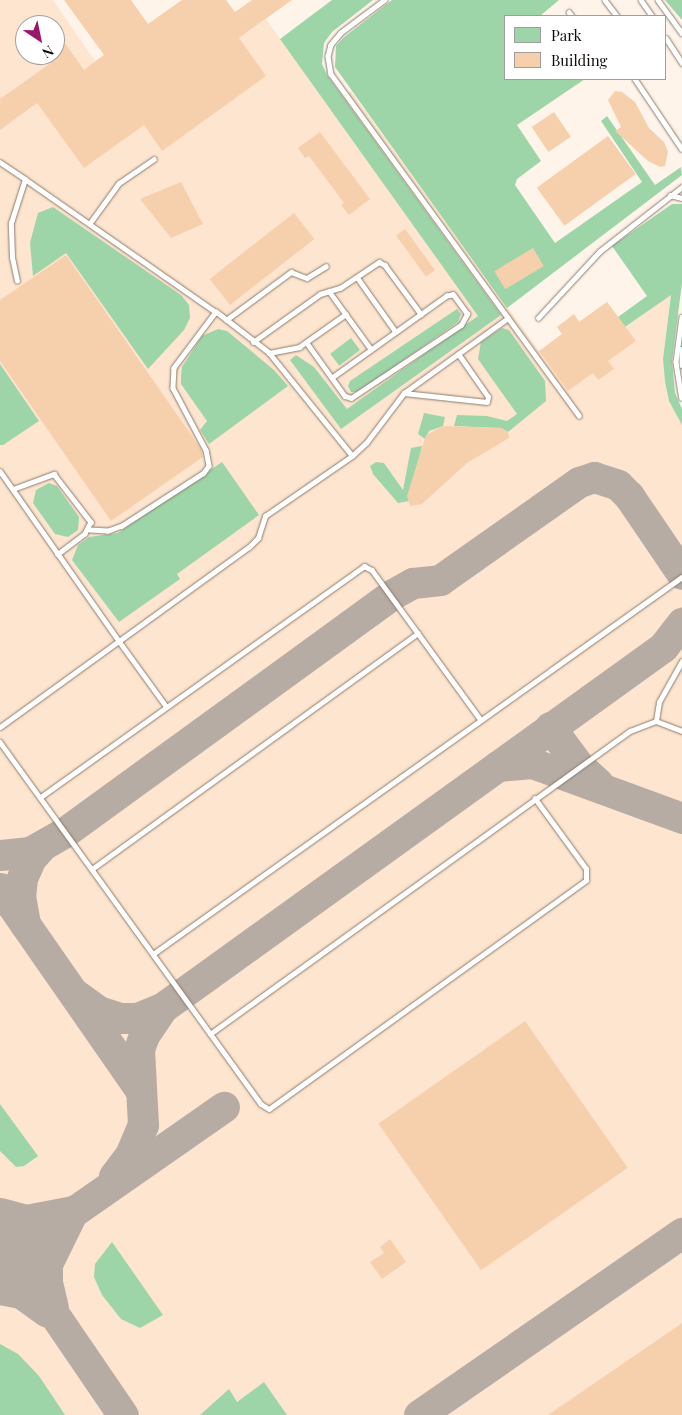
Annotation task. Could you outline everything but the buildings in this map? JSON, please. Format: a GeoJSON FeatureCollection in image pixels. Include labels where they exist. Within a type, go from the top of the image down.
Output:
{"type":"FeatureCollection","features":[{"type":"Feature","properties":{"kind":"lane"},"geometry":{"type":"LineString","coordinates":[[385,0],[341,33],[331,45],[328,56],[331,74],[579,415]]}},
{"type":"Feature","properties":{"kind":"lane"},"geometry":{"type":"LineString","coordinates":[[605,0],[615,15]]}},
{"type":"Feature","properties":{"kind":"lane"},"geometry":{"type":"LineString","coordinates":[[640,0],[651,15]]}},
{"type":"Feature","properties":{"kind":"lane"},"geometry":{"type":"LineString","coordinates":[[658,0],[682,33]]}},
{"type":"Feature","properties":{"kind":"lane"},"geometry":{"type":"LineString","coordinates":[[667,40],[682,63]]}},
{"type":"Feature","properties":{"kind":"lane"},"geometry":{"type":"LineString","coordinates":[[636,80],[682,149]]}},
{"type":"Feature","properties":{"kind":"lane"},"geometry":{"type":"LineString","coordinates":[[90,223],[119,182],[154,159]]}},
{"type":"Feature","properties":{"kind":"lane"},"geometry":{"type":"LineString","coordinates":[[0,162],[216,312],[269,353],[352,456]]}},
{"type":"Feature","properties":{"kind":"lane"},"geometry":{"type":"LineString","coordinates":[[17,281],[12,258],[11,223],[25,179]]}},
{"type":"Feature","properties":{"kind":"lane"},"geometry":{"type":"LineString","coordinates":[[538,318],[600,251],[682,187]]}},
{"type":"Feature","properties":{"kind":"lane"},"geometry":{"type":"LineString","coordinates":[[670,196],[682,198]]}},
{"type":"Feature","properties":{"kind":"lane"},"geometry":{"type":"LineString","coordinates":[[253,342],[310,300],[357,277],[375,263],[382,262],[421,314]]}},
{"type":"Feature","properties":{"kind":"lane"},"geometry":{"type":"LineString","coordinates":[[226,320],[291,272],[307,278],[326,266]]}},
{"type":"Feature","properties":{"kind":"lane"},"geometry":{"type":"LineString","coordinates":[[357,277],[396,332]]}},
{"type":"Feature","properties":{"kind":"lane"},"geometry":{"type":"LineString","coordinates":[[329,291],[371,349]]}},
{"type":"Feature","properties":{"kind":"lane"},"geometry":{"type":"LineString","coordinates":[[307,343],[344,396],[356,397],[461,325],[467,314],[451,294],[332,378]]}},
{"type":"Feature","properties":{"kind":"lane"},"geometry":{"type":"LineString","coordinates":[[58,554],[90,530],[108,531],[122,526],[204,473],[209,466],[210,459],[206,450],[173,388],[174,368],[216,312]]}},
{"type":"Feature","properties":{"kind":"lane"},"geometry":{"type":"LineString","coordinates":[[269,353],[307,343],[346,314]]}},
{"type":"Feature","properties":{"kind":"lane"},"geometry":{"type":"LineString","coordinates":[[682,317],[676,362],[682,398]]}},
{"type":"Feature","properties":{"kind":"lane"},"geometry":{"type":"LineString","coordinates":[[0,727],[249,547],[258,538],[265,516],[352,456],[366,443],[404,393],[508,318]]}},
{"type":"Feature","properties":{"kind":"lane"},"geometry":{"type":"LineString","coordinates":[[682,349],[682,365]]}},
{"type":"Feature","properties":{"kind":"lane"},"geometry":{"type":"LineString","coordinates":[[404,393],[487,402],[488,397],[458,354]]}},
{"type":"Feature","properties":{"kind":"lane"},"geometry":{"type":"LineString","coordinates":[[0,471],[166,706]]}},
{"type":"Feature","properties":{"kind":"lane"},"geometry":{"type":"LineString","coordinates":[[13,489],[54,474],[91,522],[90,530]]}},
{"type":"Feature","properties":{"kind":"lane"},"geometry":{"type":"LineString","coordinates":[[42,796],[358,567],[364,566],[372,570],[481,720]]}},
{"type":"Feature","properties":{"kind":"lane"},"geometry":{"type":"LineString","coordinates":[[153,954],[461,732],[481,720],[682,577]]}},
{"type":"Feature","properties":{"kind":"lane"},"geometry":{"type":"LineString","coordinates":[[92,869],[418,633]]}},
{"type":"Feature","properties":{"kind":"lane"},"geometry":{"type":"LineString","coordinates":[[656,721],[659,702],[682,661]]}},
{"type":"Feature","properties":{"kind":"lane"},"geometry":{"type":"LineString","coordinates":[[210,1034],[630,731],[656,721],[682,730]]}},
{"type":"Feature","properties":{"kind":"lane"},"geometry":{"type":"LineString","coordinates":[[0,742],[42,796],[92,869],[264,1107],[275,1107],[586,880],[586,869],[535,799]]}},
{"type":"Feature","properties":{"kind":"shaded area"},"geometry":{"type":"Polygon","coordinates":[[[0,0],[53,0],[63,15],[15,15],[15,65],[65,65],[65,17],[95,61],[182,0],[204,0],[234,42],[266,19],[330,109],[351,91],[539,351],[562,334],[557,327],[574,314],[580,322],[607,302],[626,327],[671,294],[663,359],[669,401],[682,425],[682,1415],[0,1415],[0,0]]]}},
{"type":"Feature","properties":{"kind":"green space"},"geometry":{"type":"Polygon","coordinates":[[[332,0],[373,0],[332,32],[324,43],[322,64],[327,75],[501,315],[341,429],[290,360],[296,355],[314,367],[347,409],[478,316],[280,39],[332,0]]]}},
{"type":"Feature","properties":{"kind":"green space"},"geometry":{"type":"Polygon","coordinates":[[[392,0],[559,0],[541,15],[504,15],[504,80],[584,80],[517,125],[541,161],[517,179],[515,185],[555,243],[642,182],[601,121],[607,116],[655,185],[681,167],[682,175],[507,308],[335,67],[336,46],[343,38],[392,0]]]}},
{"type":"Feature","properties":{"kind":"green space"},"geometry":{"type":"Polygon","coordinates":[[[665,0],[682,0],[682,20],[665,0]]]}},
{"type":"Feature","properties":{"kind":"green space"},"geometry":{"type":"Polygon","coordinates":[[[672,204],[682,204],[682,283],[672,361],[675,393],[682,409],[682,425],[669,401],[663,359],[671,295],[625,327],[618,317],[647,296],[612,246],[672,204]]]}},
{"type":"Feature","properties":{"kind":"green space"},"geometry":{"type":"Polygon","coordinates":[[[53,207],[181,295],[189,305],[190,318],[184,330],[148,369],[66,253],[33,276],[30,243],[38,213],[53,207]]]}},
{"type":"Feature","properties":{"kind":"green space"},"geometry":{"type":"Polygon","coordinates":[[[457,309],[461,314],[458,322],[358,392],[351,392],[348,386],[350,381],[457,309]]]}},
{"type":"Feature","properties":{"kind":"green space"},"geometry":{"type":"Polygon","coordinates":[[[502,328],[509,330],[545,381],[546,401],[508,432],[501,428],[454,426],[457,415],[487,416],[507,421],[517,414],[478,359],[481,342],[502,328]]]}},
{"type":"Feature","properties":{"kind":"green space"},"geometry":{"type":"Polygon","coordinates":[[[218,329],[227,331],[274,370],[288,386],[209,444],[200,430],[207,421],[181,384],[181,376],[182,367],[202,336],[218,329]]]}},
{"type":"Feature","properties":{"kind":"green space"},"geometry":{"type":"Polygon","coordinates":[[[351,338],[360,350],[339,366],[330,354],[351,338]]]}},
{"type":"Feature","properties":{"kind":"green space"},"geometry":{"type":"Polygon","coordinates":[[[0,364],[39,421],[3,445],[0,445],[0,364]]]}},
{"type":"Feature","properties":{"kind":"green space"},"geometry":{"type":"Polygon","coordinates":[[[424,413],[445,417],[443,426],[429,431],[425,439],[418,434],[424,413]]]}},
{"type":"Feature","properties":{"kind":"green space"},"geometry":{"type":"Polygon","coordinates":[[[422,446],[409,501],[398,503],[373,474],[370,466],[376,462],[384,463],[403,490],[411,448],[422,446]]]}},
{"type":"Feature","properties":{"kind":"green space"},"geometry":{"type":"Polygon","coordinates":[[[222,462],[259,515],[177,574],[180,579],[119,622],[72,560],[78,545],[89,537],[118,533],[222,462]]]}},
{"type":"Feature","properties":{"kind":"green space"},"geometry":{"type":"Polygon","coordinates":[[[49,483],[57,486],[79,517],[78,530],[68,537],[55,534],[33,503],[36,490],[49,483]]]}},
{"type":"Feature","properties":{"kind":"green space"},"geometry":{"type":"Polygon","coordinates":[[[0,1104],[38,1156],[24,1166],[16,1167],[0,1151],[0,1104]]]}},
{"type":"Feature","properties":{"kind":"green space"},"geometry":{"type":"Polygon","coordinates":[[[112,1242],[163,1315],[140,1328],[121,1319],[102,1295],[94,1277],[95,1264],[112,1242]]]}},
{"type":"Feature","properties":{"kind":"green space"},"geometry":{"type":"Polygon","coordinates":[[[0,1344],[18,1354],[39,1376],[65,1415],[0,1415],[0,1344]]]}},
{"type":"Feature","properties":{"kind":"green space"},"geometry":{"type":"Polygon","coordinates":[[[264,1382],[287,1415],[200,1415],[229,1389],[237,1402],[264,1382]]]}},
{"type":"Feature","properties":{"kind":"taxiway"},"geometry":{"type":"LineString","coordinates":[[0,855],[30,852],[65,832],[391,595],[413,583],[440,580],[579,482],[594,477],[618,485],[629,496],[682,574]]}},
{"type":"Feature","properties":{"kind":"taxiway"},"geometry":{"type":"LineString","coordinates":[[75,994],[98,1011],[120,1018],[137,1018],[162,1008],[663,647],[682,623]]}},
{"type":"Feature","properties":{"kind":"taxiway"},"geometry":{"type":"LineString","coordinates":[[550,727],[579,766],[598,783]]}},
{"type":"Feature","properties":{"kind":"taxiway"},"geometry":{"type":"LineString","coordinates":[[498,766],[532,763],[682,818]]}},
{"type":"Feature","properties":{"kind":"taxiway"},"geometry":{"type":"LineString","coordinates":[[25,924],[20,897],[22,878],[31,858],[41,847]]}},
{"type":"Feature","properties":{"kind":"taxiway"},"geometry":{"type":"LineString","coordinates":[[0,888],[141,1091]]}},
{"type":"Feature","properties":{"kind":"taxiway"},"geometry":{"type":"LineString","coordinates":[[114,1176],[130,1155],[143,1125],[139,1049],[144,1035],[162,1008]]}},
{"type":"Feature","properties":{"kind":"taxiway"},"geometry":{"type":"LineString","coordinates":[[0,1263],[224,1107]]}},
{"type":"Feature","properties":{"kind":"taxiway"},"geometry":{"type":"LineString","coordinates":[[0,1213],[26,1220],[73,1211],[47,1264],[47,1282],[53,1307]]}},
{"type":"Feature","properties":{"kind":"taxiway"},"geometry":{"type":"LineString","coordinates":[[419,1415],[682,1233]]}},
{"type":"Feature","properties":{"kind":"taxiway"},"geometry":{"type":"LineString","coordinates":[[0,1235],[123,1415]]}},
{"type":"Feature","properties":{"kind":"taxiway"},"geometry":{"type":"LineString","coordinates":[[0,1289],[21,1293],[47,1312]]}}]}
